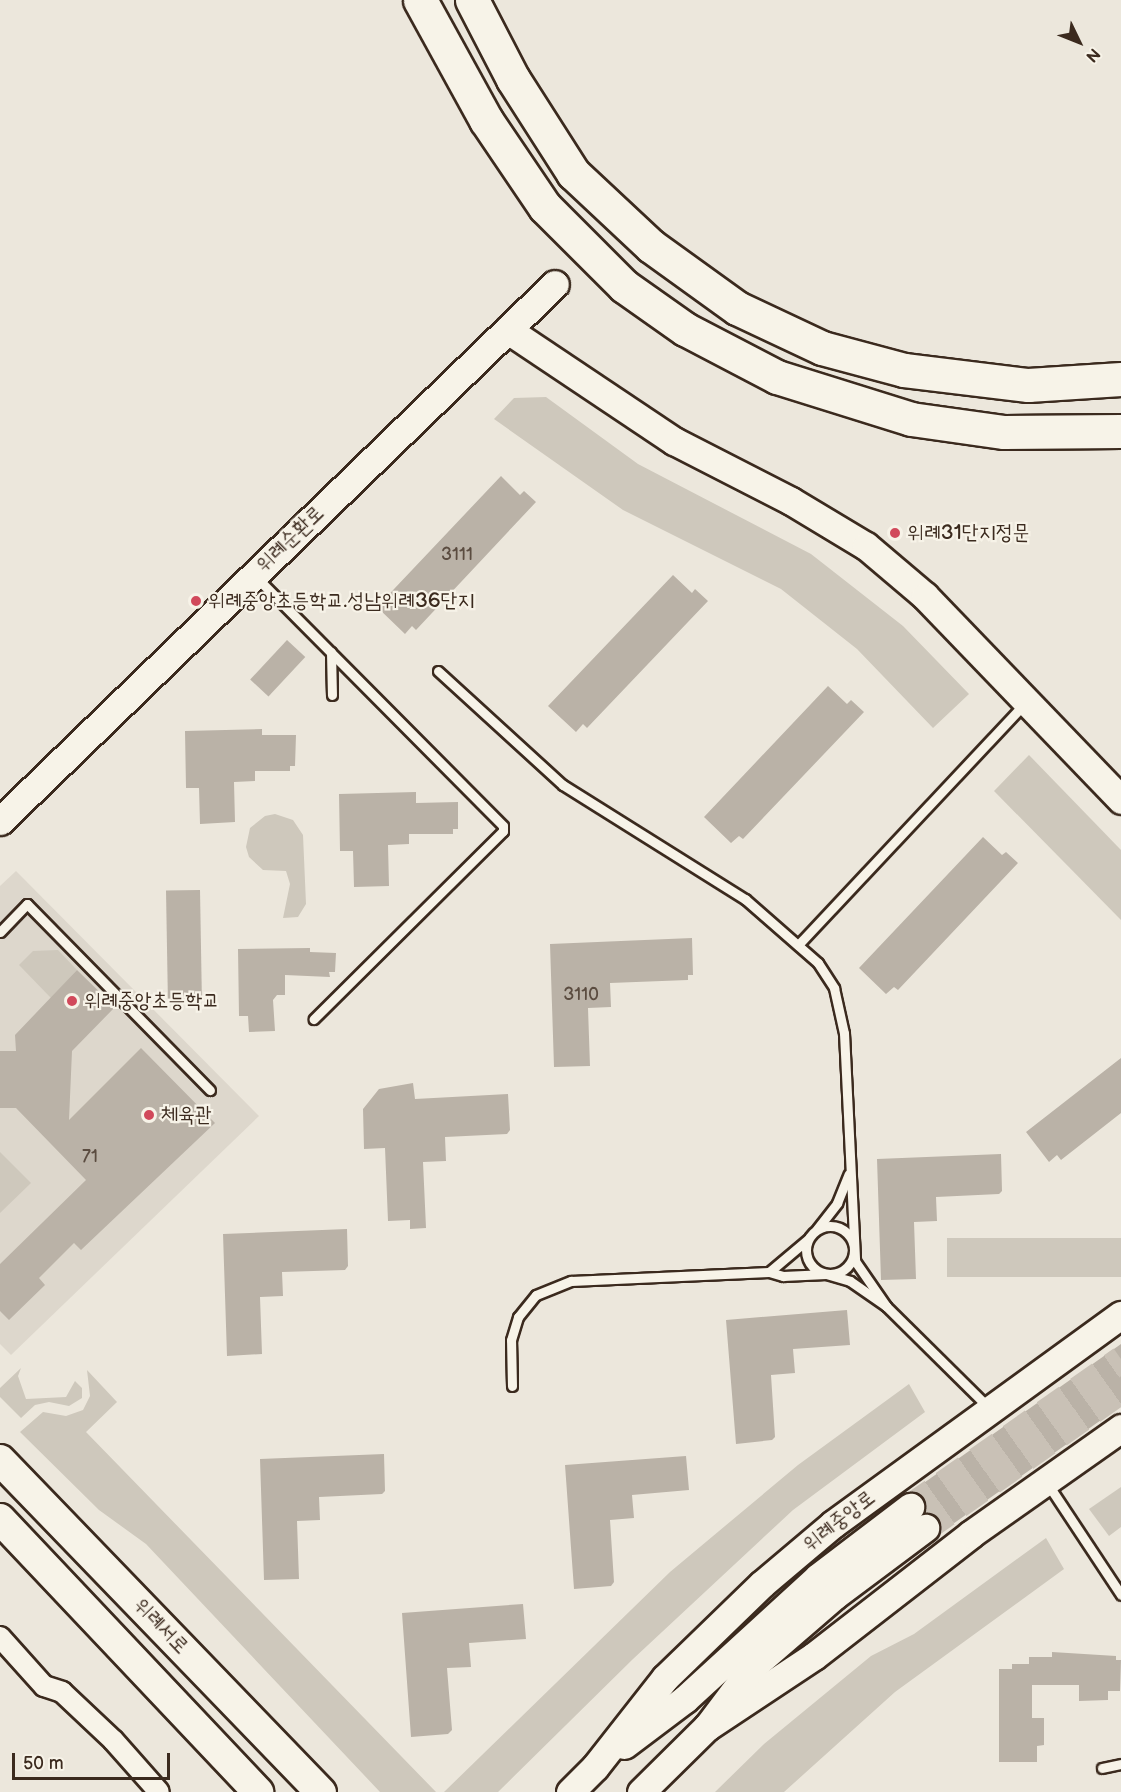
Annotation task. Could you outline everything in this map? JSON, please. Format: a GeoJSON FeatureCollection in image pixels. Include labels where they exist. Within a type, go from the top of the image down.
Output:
{"type":"FeatureCollection","features":[{"type":"Feature","properties":{"kind":"highway"},"geometry":{"type":"LineString","coordinates":[[420,0],[486,120],[538,198],[609,273],[685,329],[777,377],[910,419],[1004,432],[1121,430]]}},
{"type":"Feature","properties":{"kind":"highway"},"geometry":{"type":"LineString","coordinates":[[472,0],[519,89],[573,173],[651,246],[737,308],[822,348],[904,370],[993,383],[1116,381]]}},
{"type":"Feature","properties":{"kind":"main road","name":"위례순환로"},"geometry":{"type":"LineString","coordinates":[[0,821],[555,284]]}},
{"type":"Feature","properties":{"kind":"main road"},"geometry":{"type":"LineString","coordinates":[[508,330],[674,441],[791,501],[866,546],[925,596],[1121,800]]}},
{"type":"Feature","properties":{"kind":"main road","name":"위례중앙로"},"geometry":{"type":"LineString","coordinates":[[570,1792],[595,1767],[665,1678],[762,1584],[833,1524],[1121,1316]]}},
{"type":"Feature","properties":{"kind":"main road","name":"위례중앙로"},"geometry":{"type":"LineString","coordinates":[[707,1727],[814,1656],[952,1548],[1121,1428]]}},
{"type":"Feature","properties":{"kind":"main road","name":"위례서로"},"geometry":{"type":"LineString","coordinates":[[0,1460],[321,1792]]}},
{"type":"Feature","properties":{"kind":"main road","name":"위례중앙로"},"geometry":{"type":"LineString","coordinates":[[595,1767],[685,1699],[818,1577],[917,1517],[834,1596],[753,1666],[707,1727],[641,1792]]}},
{"type":"Feature","properties":{"kind":"main road","name":"위례서로"},"geometry":{"type":"LineString","coordinates":[[0,1519],[258,1792]]}},
{"type":"Feature","properties":{"kind":"street"},"geometry":{"type":"LineString","coordinates":[[0,1637],[44,1686],[62,1692],[113,1740],[159,1792]]}},
{"type":"Feature","properties":{"kind":"lane"},"geometry":{"type":"LineString","coordinates":[[254,574],[502,826],[502,831],[315,1019]]}},
{"type":"Feature","properties":{"kind":"lane"},"geometry":{"type":"LineString","coordinates":[[331,652],[332,695]]}},
{"type":"Feature","properties":{"kind":"lane"},"geometry":{"type":"LineString","coordinates":[[438,671],[563,785],[745,899],[798,945],[828,975],[842,1016],[849,1174],[853,1194],[853,1244],[857,1267],[886,1306],[990,1410]]}},
{"type":"Feature","properties":{"kind":"lane"},"geometry":{"type":"LineString","coordinates":[[798,945],[1027,701]]}},
{"type":"Feature","properties":{"kind":"lane"},"geometry":{"type":"LineString","coordinates":[[0,932],[27,904],[210,1090]]}},
{"type":"Feature","properties":{"kind":"lane"},"geometry":{"type":"LineString","coordinates":[[769,1272],[810,1237],[832,1212],[849,1174]]}},
{"type":"Feature","properties":{"kind":"lane"},"geometry":{"type":"LineString","coordinates":[[512,1386],[515,1324],[530,1301],[545,1290],[588,1278],[769,1272],[783,1276],[826,1274],[848,1266],[853,1244],[844,1231],[830,1226],[810,1237]]}},
{"type":"Feature","properties":{"kind":"lane"},"geometry":{"type":"LineString","coordinates":[[810,1237],[808,1260],[826,1274],[850,1281],[886,1306]]}},
{"type":"Feature","properties":{"kind":"lane"},"geometry":{"type":"LineString","coordinates":[[1046,1481],[1121,1595]]}},
{"type":"Feature","properties":{"kind":"lane"},"geometry":{"type":"LineString","coordinates":[[1102,1768],[1121,1764]]}},
{"type":"Feature","properties":{"kind":"shaded area"},"geometry":{"type":"Polygon","coordinates":[[[546,397],[638,464],[811,554],[903,626],[969,694],[933,728],[857,649],[781,589],[623,510],[494,419],[514,398],[546,397]]]}},
{"type":"Feature","properties":{"kind":"shaded area"},"geometry":{"type":"Polygon","coordinates":[[[1029,755],[1121,850],[1121,920],[994,791],[1029,755]]]}},
{"type":"Feature","properties":{"kind":"shaded area"},"geometry":{"type":"Polygon","coordinates":[[[275,814],[293,820],[303,835],[306,904],[298,917],[283,918],[290,884],[286,871],[263,870],[249,857],[246,847],[250,828],[265,816],[275,814]]]}},
{"type":"Feature","properties":{"kind":"shaded area","name":"위례중앙초등학교"},"geometry":{"type":"Polygon","coordinates":[[[16,871],[259,1116],[11,1355],[0,1344],[0,886],[16,871]]]}},
{"type":"Feature","properties":{"kind":"shaded area"},"geometry":{"type":"Polygon","coordinates":[[[58,950],[77,970],[51,998],[19,965],[33,951],[58,950]]]}},
{"type":"Feature","properties":{"kind":"shaded area"},"geometry":{"type":"Polygon","coordinates":[[[0,1152],[31,1183],[0,1213],[0,1152]]]}},
{"type":"Feature","properties":{"kind":"shaded area"},"geometry":{"type":"Polygon","coordinates":[[[947,1238],[1121,1238],[1121,1277],[947,1277],[947,1238]]]}},
{"type":"Feature","properties":{"kind":"shaded area"},"geometry":{"type":"Polygon","coordinates":[[[21,1368],[18,1376],[26,1399],[66,1397],[75,1381],[82,1388],[82,1398],[69,1406],[49,1402],[35,1405],[21,1418],[0,1397],[0,1388],[21,1368]]]}},
{"type":"Feature","properties":{"kind":"shaded area"},"geometry":{"type":"Polygon","coordinates":[[[87,1370],[117,1402],[86,1432],[436,1792],[380,1792],[146,1544],[99,1510],[20,1432],[43,1412],[66,1416],[83,1410],[90,1396],[87,1370]]]}},
{"type":"Feature","properties":{"kind":"shaded area"},"geometry":{"type":"Polygon","coordinates":[[[909,1384],[925,1412],[793,1510],[633,1659],[498,1792],[444,1792],[670,1572],[798,1465],[909,1384]]]}},
{"type":"Feature","properties":{"kind":"shaded area"},"geometry":{"type":"Polygon","coordinates":[[[1121,1487],[1121,1527],[1109,1536],[1089,1509],[1121,1487]]]}},
{"type":"Feature","properties":{"kind":"shaded area"},"geometry":{"type":"Polygon","coordinates":[[[1046,1538],[1064,1569],[895,1692],[784,1792],[715,1792],[764,1744],[871,1656],[914,1634],[1046,1538]]]}},
{"type":"Feature","properties":{"kind":"building"},"geometry":{"type":"Polygon","coordinates":[[[501,476],[520,495],[524,491],[536,502],[416,630],[412,626],[405,634],[377,607],[501,476]]]}},
{"type":"Feature","properties":{"kind":"building"},"geometry":{"type":"Polygon","coordinates":[[[673,575],[692,593],[695,589],[708,601],[587,728],[583,724],[576,732],[548,706],[673,575]]]}},
{"type":"Feature","properties":{"kind":"building"},"geometry":{"type":"Polygon","coordinates":[[[287,640],[305,657],[268,697],[250,679],[287,640]]]}},
{"type":"Feature","properties":{"kind":"building"},"geometry":{"type":"Polygon","coordinates":[[[828,686],[847,704],[851,700],[864,712],[743,839],[739,836],[731,843],[704,817],[828,686]]]}},
{"type":"Feature","properties":{"kind":"building"},"geometry":{"type":"Polygon","coordinates":[[[262,729],[262,735],[296,735],[295,766],[290,766],[290,771],[255,771],[255,781],[234,782],[235,822],[200,824],[199,788],[186,788],[185,731],[262,729]]]}},
{"type":"Feature","properties":{"kind":"building"},"geometry":{"type":"Polygon","coordinates":[[[416,792],[416,803],[458,802],[458,829],[453,829],[453,834],[409,834],[409,844],[388,845],[389,886],[354,887],[353,851],[340,851],[339,794],[416,792]]]}},
{"type":"Feature","properties":{"kind":"building"},"geometry":{"type":"Polygon","coordinates":[[[983,837],[1002,855],[1006,852],[1018,863],[898,990],[894,987],[886,994],[859,968],[983,837]]]}},
{"type":"Feature","properties":{"kind":"building"},"geometry":{"type":"Polygon","coordinates":[[[200,890],[202,998],[168,999],[166,891],[200,890]]]}},
{"type":"Feature","properties":{"kind":"building"},"geometry":{"type":"Polygon","coordinates":[[[692,938],[693,975],[688,975],[688,980],[610,983],[611,1007],[588,1008],[590,1066],[554,1067],[550,944],[692,938]]]}},
{"type":"Feature","properties":{"kind":"building"},"geometry":{"type":"Polygon","coordinates":[[[310,948],[310,952],[336,953],[335,972],[329,972],[330,977],[285,975],[285,995],[277,995],[273,1000],[275,1031],[249,1032],[248,1016],[239,1016],[238,949],[310,948]]]}},
{"type":"Feature","properties":{"kind":"building"},"geometry":{"type":"Polygon","coordinates":[[[77,970],[115,1007],[72,1051],[69,1120],[141,1048],[215,1123],[81,1250],[74,1243],[39,1278],[45,1285],[9,1320],[0,1311],[0,1264],[86,1180],[16,1108],[0,1108],[0,1051],[16,1051],[15,1035],[77,970]]]}},
{"type":"Feature","properties":{"kind":"building"},"geometry":{"type":"Polygon","coordinates":[[[1121,1058],[1121,1113],[1061,1160],[1057,1155],[1049,1162],[1026,1132],[1121,1058]]]}},
{"type":"Feature","properties":{"kind":"building"},"geometry":{"type":"Polygon","coordinates":[[[413,1083],[415,1099],[508,1094],[510,1130],[507,1134],[445,1137],[446,1161],[423,1162],[426,1228],[410,1229],[410,1220],[388,1221],[385,1148],[364,1149],[363,1109],[379,1089],[413,1083]]]}},
{"type":"Feature","properties":{"kind":"building"},"geometry":{"type":"Polygon","coordinates":[[[1001,1154],[1002,1191],[999,1194],[936,1197],[937,1221],[914,1222],[916,1279],[881,1280],[877,1159],[1001,1154]]]}},
{"type":"Feature","properties":{"kind":"building"},"geometry":{"type":"Polygon","coordinates":[[[347,1229],[348,1266],[345,1270],[282,1272],[283,1296],[260,1297],[262,1354],[227,1356],[223,1234],[347,1229]]]}},
{"type":"Feature","properties":{"kind":"building"},"geometry":{"type":"Polygon","coordinates":[[[847,1310],[850,1345],[793,1349],[795,1373],[771,1375],[775,1437],[772,1440],[736,1444],[726,1320],[847,1310]]]}},
{"type":"Feature","properties":{"kind":"building"},"geometry":{"type":"Polygon","coordinates":[[[1121,1344],[1121,1406],[940,1533],[938,1519],[925,1513],[923,1498],[911,1492],[1121,1344]]]}},
{"type":"Feature","properties":{"kind":"building"},"geometry":{"type":"Polygon","coordinates":[[[384,1454],[385,1491],[382,1494],[319,1497],[320,1520],[297,1521],[299,1579],[264,1580],[260,1459],[384,1454]]]}},
{"type":"Feature","properties":{"kind":"building"},"geometry":{"type":"Polygon","coordinates":[[[686,1456],[689,1490],[632,1495],[634,1518],[610,1520],[614,1582],[611,1586],[574,1589],[565,1465],[686,1456]]]}},
{"type":"Feature","properties":{"kind":"building"},"geometry":{"type":"Polygon","coordinates":[[[523,1604],[526,1639],[469,1643],[471,1667],[447,1668],[452,1730],[448,1734],[411,1737],[402,1613],[523,1604]]]}},
{"type":"Feature","properties":{"kind":"building"},"geometry":{"type":"Polygon","coordinates":[[[1052,1652],[1116,1656],[1116,1660],[1121,1660],[1120,1691],[1108,1691],[1108,1700],[1079,1701],[1079,1685],[1032,1685],[1032,1718],[1044,1718],[1044,1745],[1037,1746],[1037,1762],[999,1762],[999,1669],[1012,1669],[1012,1664],[1029,1664],[1029,1657],[1052,1657],[1052,1652]]]}},
{"type":"Feature","properties":{"kind":"tunnel"},"geometry":{"type":"LineString","coordinates":[[910,1507],[1121,1359]]}},
{"type":"Feature","properties":{"kind":"tunnel"},"geometry":{"type":"LineString","coordinates":[[925,1528],[1121,1390]]}},
{"type":"Feature","properties":{"kind":"place","name":"위례31단지정문"},"geometry":{"type":"Point","coordinates":[895,533]}},
{"type":"Feature","properties":{"kind":"place","name":"위례중앙초등학교.성남위례36단지"},"geometry":{"type":"Point","coordinates":[196,601]}},
{"type":"Feature","properties":{"kind":"place","name":"위례중앙초등학교"},"geometry":{"type":"Point","coordinates":[72,1001]}},
{"type":"Feature","properties":{"kind":"place","name":"체육관"},"geometry":{"type":"Point","coordinates":[149,1115]}}]}
